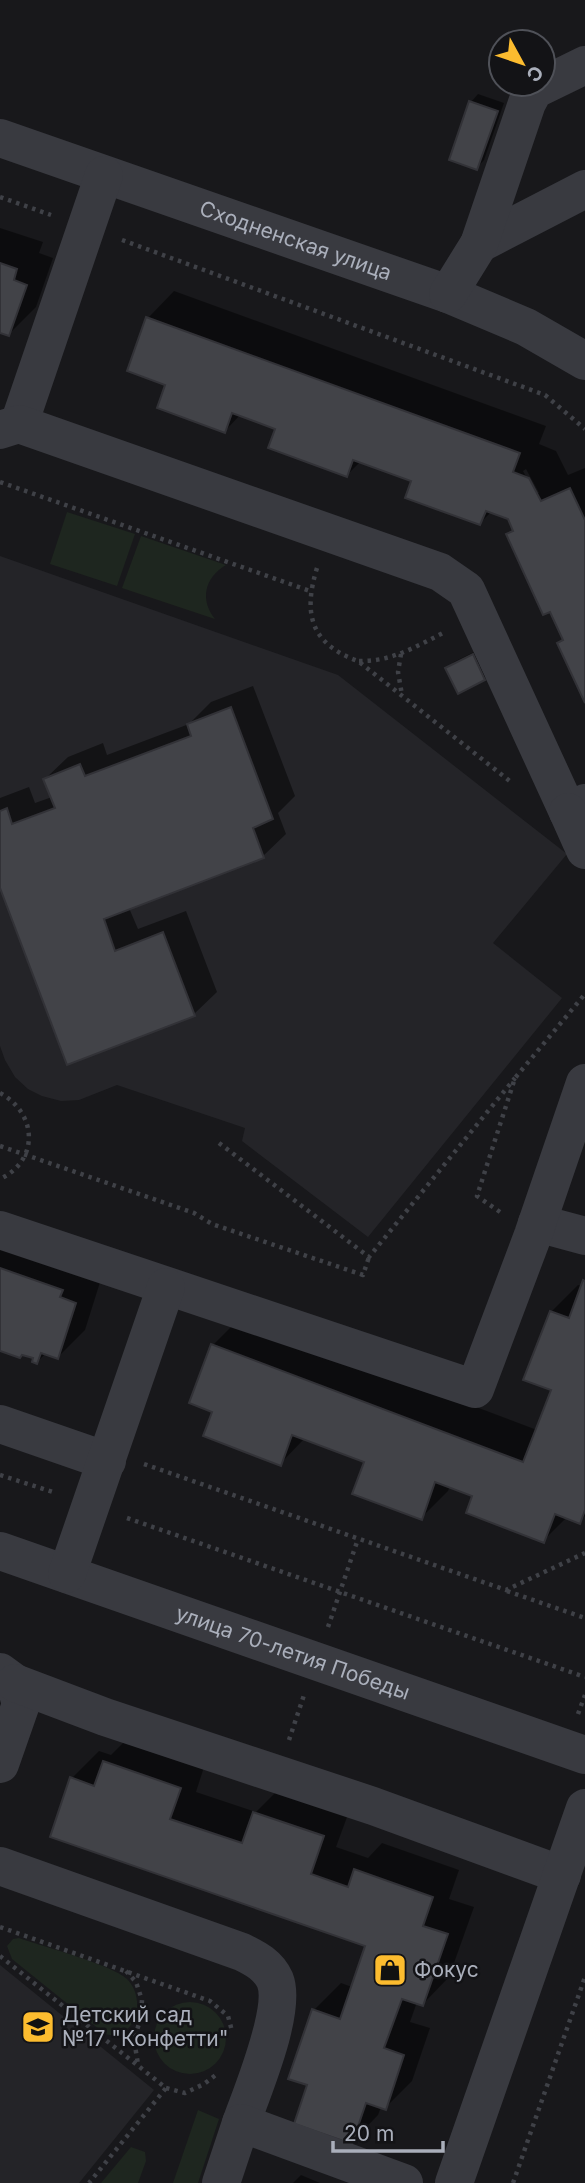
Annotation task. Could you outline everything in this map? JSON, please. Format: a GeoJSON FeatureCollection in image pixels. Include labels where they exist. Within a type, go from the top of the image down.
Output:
{"type":"FeatureCollection","features":[{"type":"Feature","properties":{"kind":"street"},"geometry":{"type":"LineString","coordinates":[[448,294],[480,244],[527,103],[534,90],[585,65]]}},
{"type":"Feature","properties":{"kind":"street","name":"Сходненская улица"},"geometry":{"type":"LineString","coordinates":[[0,138],[448,294],[526,327],[585,361]]}},
{"type":"Feature","properties":{"kind":"street"},"geometry":{"type":"LineString","coordinates":[[104,175],[9,427],[440,572],[466,590],[577,808],[585,850]]}},
{"type":"Feature","properties":{"kind":"street"},"geometry":{"type":"LineString","coordinates":[[480,244],[585,189]]}},
{"type":"Feature","properties":{"kind":"street"},"geometry":{"type":"LineString","coordinates":[[0,1230],[475,1389],[535,1229],[585,1083]]}},
{"type":"Feature","properties":{"kind":"street"},"geometry":{"type":"LineString","coordinates":[[535,1229],[585,1236]]}},
{"type":"Feature","properties":{"kind":"street"},"geometry":{"type":"LineString","coordinates":[[66,1574],[166,1287]]}},
{"type":"Feature","properties":{"kind":"street"},"geometry":{"type":"LineString","coordinates":[[0,1424],[108,1457]]}},
{"type":"Feature","properties":{"kind":"street","name":"улица 70-летия Победы"},"geometry":{"type":"LineString","coordinates":[[0,1551],[585,1755]]}},
{"type":"Feature","properties":{"kind":"street"},"geometry":{"type":"LineString","coordinates":[[0,1764],[21,1704],[8,1677]]}},
{"type":"Feature","properties":{"kind":"street"},"geometry":{"type":"LineString","coordinates":[[8,1677],[105,1717],[373,1806],[562,1875]]}},
{"type":"Feature","properties":{"kind":"street"},"geometry":{"type":"LineString","coordinates":[[454,2183],[585,1808]]}},
{"type":"Feature","properties":{"kind":"street"},"geometry":{"type":"LineString","coordinates":[[0,1866],[242,1952],[261,1962],[275,1981],[277,1998],[270,2042],[220,2183]]}},
{"type":"Feature","properties":{"kind":"street"},"geometry":{"type":"LineString","coordinates":[[241,2123],[404,2183]]}},
{"type":"Feature","properties":{"kind":"path"},"geometry":{"type":"LineString","coordinates":[[0,197],[545,395],[585,429]]}},
{"type":"Feature","properties":{"kind":"path"},"geometry":{"type":"LineString","coordinates":[[0,482],[310,591]]}},
{"type":"Feature","properties":{"kind":"path"},"geometry":{"type":"LineString","coordinates":[[328,534],[310,591],[309,607],[313,624],[323,639],[340,654],[358,661],[517,786]]}},
{"type":"Feature","properties":{"kind":"path"},"geometry":{"type":"LineString","coordinates":[[358,661],[378,662],[401,654],[479,615]]}},
{"type":"Feature","properties":{"kind":"path"},"geometry":{"type":"LineString","coordinates":[[401,654],[398,672],[402,696]]}},
{"type":"Feature","properties":{"kind":"path"},"geometry":{"type":"LineString","coordinates":[[0,1146],[194,1213],[212,1224],[363,1275],[369,1257],[585,994]]}},
{"type":"Feature","properties":{"kind":"path"},"geometry":{"type":"LineString","coordinates":[[515,1077],[477,1196],[535,1229]]}},
{"type":"Feature","properties":{"kind":"path"},"geometry":{"type":"LineString","coordinates":[[0,1093],[11,1099],[21,1110],[28,1124],[29,1139],[18,1166],[0,1179]]}},
{"type":"Feature","properties":{"kind":"path"},"geometry":{"type":"LineString","coordinates":[[219,1143],[369,1257]]}},
{"type":"Feature","properties":{"kind":"path"},"geometry":{"type":"LineString","coordinates":[[108,1457],[585,1618]]}},
{"type":"Feature","properties":{"kind":"path"},"geometry":{"type":"LineString","coordinates":[[0,1475],[585,1677]]}},
{"type":"Feature","properties":{"kind":"path"},"geometry":{"type":"LineString","coordinates":[[506,1590],[585,1553]]}},
{"type":"Feature","properties":{"kind":"path"},"geometry":{"type":"LineString","coordinates":[[0,1927],[210,2001],[228,2016],[232,2031],[231,2043]]}},
{"type":"Feature","properties":{"kind":"path"},"geometry":{"type":"LineString","coordinates":[[0,1956],[166,2088],[185,2093],[204,2084],[219,2072]]}},
{"type":"Feature","properties":{"kind":"path"},"geometry":{"type":"LineString","coordinates":[[126,1970],[136,1982],[142,2000],[141,2017],[134,2040],[138,2066]]}},
{"type":"Feature","properties":{"kind":"path"},"geometry":{"type":"LineString","coordinates":[[513,2183],[585,1977]]}},
{"type":"Feature","properties":{"kind":"path"},"geometry":{"type":"LineString","coordinates":[[89,2183],[166,2088]]}},
{"type":"Feature","properties":{"kind":"shaded area"},"geometry":{"type":"Polygon","coordinates":[[[67,512],[135,534],[117,586],[50,564],[67,512]]]}},
{"type":"Feature","properties":{"kind":"shaded area"},"geometry":{"type":"Polygon","coordinates":[[[141,536],[226,565],[213,576],[207,590],[207,604],[215,619],[122,588],[141,536]]]}},
{"type":"Feature","properties":{"kind":"shaded area"},"geometry":{"type":"Polygon","coordinates":[[[0,556],[338,675],[567,854],[493,943],[562,998],[368,1237],[242,1141],[245,1128],[117,1085],[79,1100],[61,1101],[42,1096],[28,1089],[15,1077],[5,1060],[0,1046],[0,556]]]}},
{"type":"Feature","properties":{"kind":"shaded area"},"geometry":{"type":"Polygon","coordinates":[[[19,1938],[92,1962],[127,1979],[134,1989],[137,2001],[133,2023],[114,2036],[105,2034],[12,1959],[7,1946],[13,1939],[19,1938]]]}},
{"type":"Feature","properties":{"kind":"shaded area","name":"Детский сад №17 \"Конфетти\""},"geometry":{"type":"Polygon","coordinates":[[[0,1965],[154,2090],[79,2183],[0,2183],[0,1965]]]}},
{"type":"Feature","properties":{"kind":"shaded area"},"geometry":{"type":"Polygon","coordinates":[[[197,2002],[216,2012],[224,2024],[224,2052],[216,2064],[204,2072],[183,2074],[164,2064],[156,2052],[154,2031],[164,2012],[176,2004],[197,2002]]]}},
{"type":"Feature","properties":{"kind":"shaded area"},"geometry":{"type":"Polygon","coordinates":[[[198,2110],[219,2119],[198,2183],[173,2183],[198,2110]]]}},
{"type":"Feature","properties":{"kind":"shaded area"},"geometry":{"type":"Polygon","coordinates":[[[131,2147],[145,2152],[146,2161],[138,2183],[101,2183],[131,2147]]]}},
{"type":"Feature","properties":{"kind":"building"},"geometry":{"type":"Polygon","coordinates":[[[469,101],[498,111],[477,170],[449,160],[469,101]]]}},
{"type":"Feature","properties":{"kind":"building"},"geometry":{"type":"Polygon","coordinates":[[[0,263],[17,269],[14,280],[27,285],[9,336],[0,333],[0,263]]]}},
{"type":"Feature","properties":{"kind":"building"},"geometry":{"type":"Polygon","coordinates":[[[146,317],[520,453],[513,472],[529,478],[541,501],[570,488],[585,520],[585,703],[557,643],[563,640],[550,612],[543,615],[506,534],[513,531],[508,519],[486,511],[480,525],[405,498],[411,481],[353,460],[347,477],[268,448],[275,429],[232,413],[225,433],[157,408],[165,385],[127,371],[146,317]]]}},
{"type":"Feature","properties":{"kind":"building"},"geometry":{"type":"Polygon","coordinates":[[[473,654],[485,680],[458,694],[445,668],[473,654]]]}},
{"type":"Feature","properties":{"kind":"building"},"geometry":{"type":"Polygon","coordinates":[[[231,707],[273,819],[253,828],[264,858],[104,919],[115,951],[163,932],[195,1016],[67,1065],[0,888],[0,811],[7,808],[12,824],[55,808],[43,779],[80,764],[85,776],[191,736],[187,724],[231,707]]]}},
{"type":"Feature","properties":{"kind":"building"},"geometry":{"type":"Polygon","coordinates":[[[0,1268],[63,1290],[60,1297],[76,1303],[58,1359],[41,1353],[37,1364],[32,1362],[33,1358],[22,1355],[20,1358],[0,1351],[0,1268]]]}},
{"type":"Feature","properties":{"kind":"building"},"geometry":{"type":"Polygon","coordinates":[[[583,1280],[585,1510],[580,1524],[555,1514],[544,1543],[466,1513],[472,1496],[435,1482],[422,1520],[352,1494],[364,1462],[292,1435],[281,1466],[203,1436],[212,1412],[189,1403],[211,1344],[523,1462],[551,1390],[523,1380],[550,1311],[569,1318],[583,1280]]]}},
{"type":"Feature","properties":{"kind":"building"},"geometry":{"type":"Polygon","coordinates":[[[103,1761],[181,1788],[170,1819],[242,1843],[253,1812],[324,1836],[311,1874],[348,1887],[354,1869],[433,1897],[423,1926],[448,1934],[423,2006],[402,1999],[384,2048],[404,2055],[386,2110],[366,2103],[352,2144],[294,2124],[307,2085],[288,2079],[312,2009],[340,2019],[365,1946],[50,1837],[70,1777],[94,1786],[103,1761]]]}},
{"type":"Feature","properties":{"kind":"place","name":"Фокус"},"geometry":{"type":"Point","coordinates":[390,1970]}},
{"type":"Feature","properties":{"kind":"place","name":"Детский сад №17 \"Конфетти\""},"geometry":{"type":"Point","coordinates":[38,2027]}}]}
